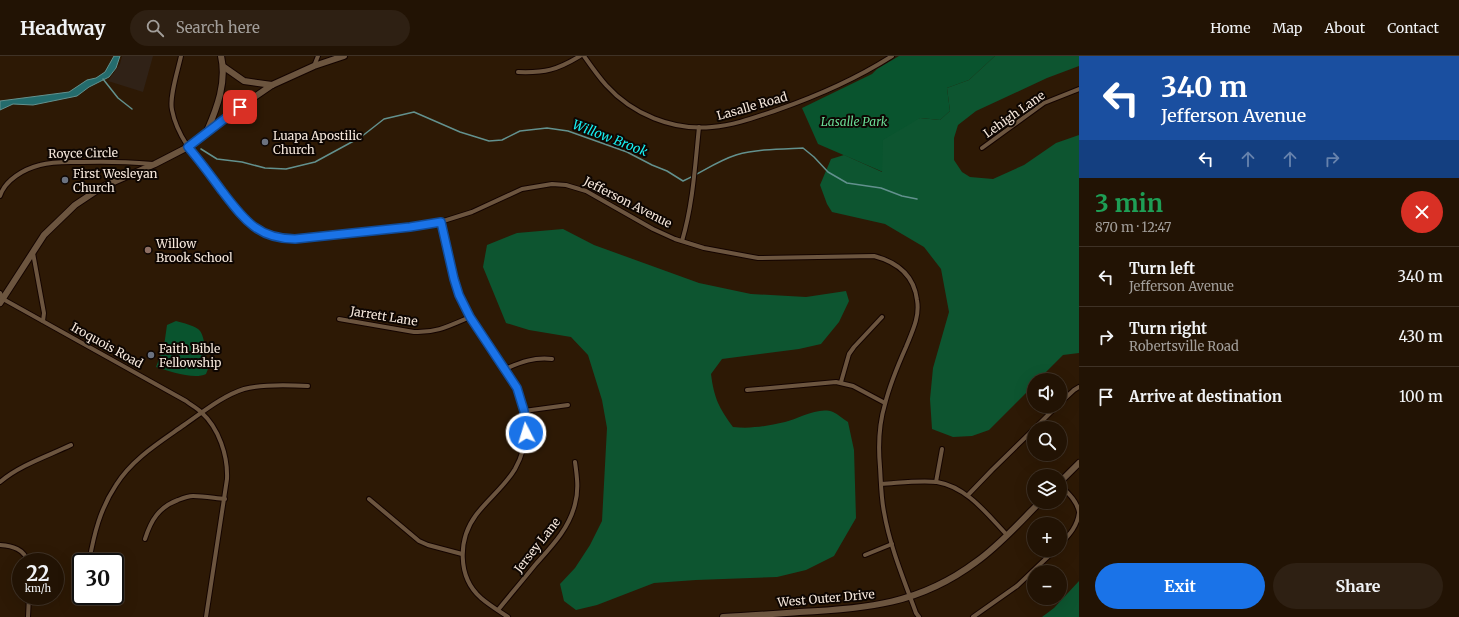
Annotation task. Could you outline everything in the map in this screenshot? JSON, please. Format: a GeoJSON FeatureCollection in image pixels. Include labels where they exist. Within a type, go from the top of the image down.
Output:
{"type":"FeatureCollection","features":[{"type":"Feature","properties":{"kind":"street","name":"Jefferson Avenue"},"geometry":{"type":"LineString","coordinates":[[181,56],[171,109],[178,128],[188,147],[244,220],[262,232],[276,237],[295,239],[410,227],[441,222],[476,211],[522,189],[552,184],[566,185],[586,191],[643,224],[682,241],[710,250],[752,257],[779,258],[874,256],[885,259],[904,271],[916,292],[918,308],[915,323],[885,403],[879,438],[884,512],[892,544],[910,597],[919,617]]}},
{"type":"Feature","properties":{"kind":"street"},"geometry":{"type":"LineString","coordinates":[[206,133],[216,111],[221,94],[224,68],[222,56]]}},
{"type":"Feature","properties":{"kind":"street"},"geometry":{"type":"LineString","coordinates":[[314,66],[318,56]]}},
{"type":"Feature","properties":{"kind":"street"},"geometry":{"type":"LineString","coordinates":[[1,298],[44,236],[75,205],[102,187],[155,164],[188,147],[240,107],[272,85],[314,66],[344,56]]}},
{"type":"Feature","properties":{"kind":"street"},"geometry":{"type":"LineString","coordinates":[[518,72],[550,70],[565,65],[580,56]]}},
{"type":"Feature","properties":{"kind":"street","name":"Lasalle Road"},"geometry":{"type":"LineString","coordinates":[[584,56],[606,85],[626,103],[639,111],[671,124],[699,128],[719,126],[741,121],[805,100],[863,73],[892,56]]}},
{"type":"Feature","properties":{"kind":"street"},"geometry":{"type":"LineString","coordinates":[[224,68],[244,81],[272,85]]}},
{"type":"Feature","properties":{"kind":"street","name":"Lehigh Lane"},"geometry":{"type":"LineString","coordinates":[[982,148],[1044,103],[1079,89]]}},
{"type":"Feature","properties":{"kind":"street"},"geometry":{"type":"LineString","coordinates":[[682,241],[688,221],[699,128]]}},
{"type":"Feature","properties":{"kind":"street","name":"Royce Circle"},"geometry":{"type":"LineString","coordinates":[[0,196],[5,187],[14,177],[21,172],[39,165],[58,162],[155,164]]}},
{"type":"Feature","properties":{"kind":"street"},"geometry":{"type":"LineString","coordinates":[[441,222],[459,295],[470,317],[517,388],[524,411],[526,433],[522,455],[510,477],[470,524],[466,534],[462,554],[465,571],[471,585],[481,598],[508,617]]}},
{"type":"Feature","properties":{"kind":"street"},"geometry":{"type":"LineString","coordinates":[[32,253],[44,313],[43,321]]}},
{"type":"Feature","properties":{"kind":"street","name":"Iroquois Road"},"geometry":{"type":"LineString","coordinates":[[1,298],[186,401],[202,412],[216,432],[225,455],[227,469],[225,499],[206,617]]}},
{"type":"Feature","properties":{"kind":"street"},"geometry":{"type":"LineString","coordinates":[[841,382],[849,354],[882,316]]}},
{"type":"Feature","properties":{"kind":"street","name":"Jarrett Lane"},"geometry":{"type":"LineString","coordinates":[[339,318],[414,332],[425,332],[440,329],[470,317]]}},
{"type":"Feature","properties":{"kind":"street"},"geometry":{"type":"LineString","coordinates":[[505,370],[521,362],[532,359],[552,359]]}},
{"type":"Feature","properties":{"kind":"street"},"geometry":{"type":"LineString","coordinates":[[747,390],[841,382],[853,386],[885,403]]}},
{"type":"Feature","properties":{"kind":"street"},"geometry":{"type":"LineString","coordinates":[[91,553],[95,530],[102,511],[116,484],[123,474],[143,455],[202,412],[225,398],[246,389],[289,385],[308,386]]}},
{"type":"Feature","properties":{"kind":"street"},"geometry":{"type":"LineString","coordinates":[[1067,396],[1079,387]]}},
{"type":"Feature","properties":{"kind":"street"},"geometry":{"type":"LineString","coordinates":[[524,411],[568,405]]}},
{"type":"Feature","properties":{"kind":"street"},"geometry":{"type":"LineString","coordinates":[[1043,421],[1050,413]]}},
{"type":"Feature","properties":{"kind":"street"},"geometry":{"type":"LineString","coordinates":[[968,496],[992,470],[1027,437]]}},
{"type":"Feature","properties":{"kind":"street"},"geometry":{"type":"LineString","coordinates":[[0,482],[22,469],[72,445]]}},
{"type":"Feature","properties":{"kind":"street"},"geometry":{"type":"LineString","coordinates":[[936,482],[942,449]]}},
{"type":"Feature","properties":{"kind":"street","name":"Jersey Lane"},"geometry":{"type":"LineString","coordinates":[[498,610],[557,539],[568,523],[577,495],[575,462]]}},
{"type":"Feature","properties":{"kind":"street"},"geometry":{"type":"LineString","coordinates":[[1067,476],[1079,463]]}},
{"type":"Feature","properties":{"kind":"street"},"geometry":{"type":"LineString","coordinates":[[881,484],[936,482],[948,485],[968,496],[1007,535]]}},
{"type":"Feature","properties":{"kind":"street"},"geometry":{"type":"LineString","coordinates":[[1067,491],[1075,500],[1079,513],[1076,524],[1071,534],[1067,538]]}},
{"type":"Feature","properties":{"kind":"street"},"geometry":{"type":"LineString","coordinates":[[145,539],[152,521],[158,512],[170,503],[185,497],[194,496],[225,499]]}},
{"type":"Feature","properties":{"kind":"street"},"geometry":{"type":"LineString","coordinates":[[369,499],[419,541],[428,545],[462,554]]}},
{"type":"Feature","properties":{"kind":"street","name":"West Outer Drive"},"geometry":{"type":"LineString","coordinates":[[723,617],[855,608],[891,603],[910,597],[934,588],[962,572],[989,552],[1033,509]]}},
{"type":"Feature","properties":{"kind":"street"},"geometry":{"type":"LineString","coordinates":[[865,554],[892,544]]}},
{"type":"Feature","properties":{"kind":"street"},"geometry":{"type":"LineString","coordinates":[[0,545],[17,548],[23,553]]}},
{"type":"Feature","properties":{"kind":"street"},"geometry":{"type":"LineString","coordinates":[[973,617],[1017,586],[1048,557]]}},
{"type":"Feature","properties":{"kind":"street"},"geometry":{"type":"LineString","coordinates":[[28,617],[29,605]]}},
{"type":"Feature","properties":{"kind":"shaded area"},"geometry":{"type":"Polygon","coordinates":[[[122,56],[153,56],[143,92],[108,81],[120,64],[122,56]]]}},
{"type":"Feature","properties":{"kind":"green space","name":"Lasalle Park"},"geometry":{"type":"Polygon","coordinates":[[[899,56],[995,56],[969,80],[947,88],[950,111],[940,120],[920,118],[883,172],[818,144],[802,108],[872,74],[877,69],[899,56]]]}},
{"type":"Feature","properties":{"kind":"green space"},"geometry":{"type":"Polygon","coordinates":[[[995,56],[1079,56],[1079,66],[1047,78],[976,111],[958,125],[954,138],[954,160],[962,172],[970,177],[993,179],[1024,165],[1056,143],[1079,135],[1079,353],[1063,355],[1045,373],[1027,373],[1027,392],[989,430],[972,436],[953,437],[932,429],[930,399],[933,368],[949,312],[941,269],[924,247],[885,224],[832,212],[827,204],[820,185],[831,159],[844,155],[882,172],[883,140],[920,118],[940,120],[950,111],[947,88],[969,80],[995,56]]]}},
{"type":"Feature","properties":{"kind":"green space"},"geometry":{"type":"Polygon","coordinates":[[[563,229],[594,245],[699,283],[751,294],[806,297],[846,291],[849,301],[839,322],[821,344],[799,349],[722,359],[711,374],[718,402],[733,427],[740,428],[772,425],[821,411],[833,412],[848,422],[854,450],[856,518],[834,556],[806,570],[777,577],[654,583],[597,605],[576,610],[564,601],[560,584],[575,568],[590,545],[602,521],[607,428],[602,400],[588,355],[571,337],[529,330],[506,323],[483,267],[487,245],[517,233],[563,229]]]}},
{"type":"Feature","properties":{"kind":"green space"},"geometry":{"type":"Polygon","coordinates":[[[176,321],[193,326],[201,332],[204,341],[208,369],[206,374],[195,376],[174,373],[156,367],[164,346],[167,325],[176,321]]]}},
{"type":"Feature","properties":{"kind":"green space"},"geometry":{"type":"Polygon","coordinates":[[[1079,581],[1079,617],[1042,617],[1057,605],[1067,605],[1067,594],[1079,581]]]}},
{"type":"Feature","properties":{"kind":"water"},"geometry":{"type":"Polygon","coordinates":[[[114,56],[120,56],[116,68],[109,77],[89,87],[77,96],[33,105],[13,104],[0,110],[0,101],[69,92],[87,80],[96,78],[105,72],[114,56]]]}},
{"type":"Feature","properties":{"kind":"waterway","name":"Willow Brook"},"geometry":{"type":"LineString","coordinates":[[103,79],[118,98],[132,109]]}},
{"type":"Feature","properties":{"kind":"waterway","name":"Willow Brook"},"geometry":{"type":"LineString","coordinates":[[201,149],[217,159],[242,162],[265,168],[286,169],[315,162],[361,137],[384,119],[414,112],[460,132],[489,141],[502,140],[520,131],[547,128],[568,131],[627,152],[667,171],[683,181],[722,160],[736,155],[761,150],[803,148],[828,172],[847,183],[881,188],[902,196],[917,199]]}},
{"type":"Feature","properties":{"kind":"place","name":"Luapa Apostilic Church"},"geometry":{"type":"Point","coordinates":[265,142]}},
{"type":"Feature","properties":{"kind":"place","name":"First Wesleyan Church"},"geometry":{"type":"Point","coordinates":[65,180]}},
{"type":"Feature","properties":{"kind":"place","name":"Willow Brook School"},"geometry":{"type":"Point","coordinates":[148,250]}},
{"type":"Feature","properties":{"kind":"place","name":"Faith Bible Fellowship"},"geometry":{"type":"Point","coordinates":[151,355]}},
{"type":"Feature","properties":{"kind":"route"},"geometry":{"type":"LineString","coordinates":[[240,107],[188,147],[244,220],[262,232],[276,237],[295,239],[410,227],[441,222],[459,295],[470,317],[517,388],[522,400],[526,433]]}}]}
